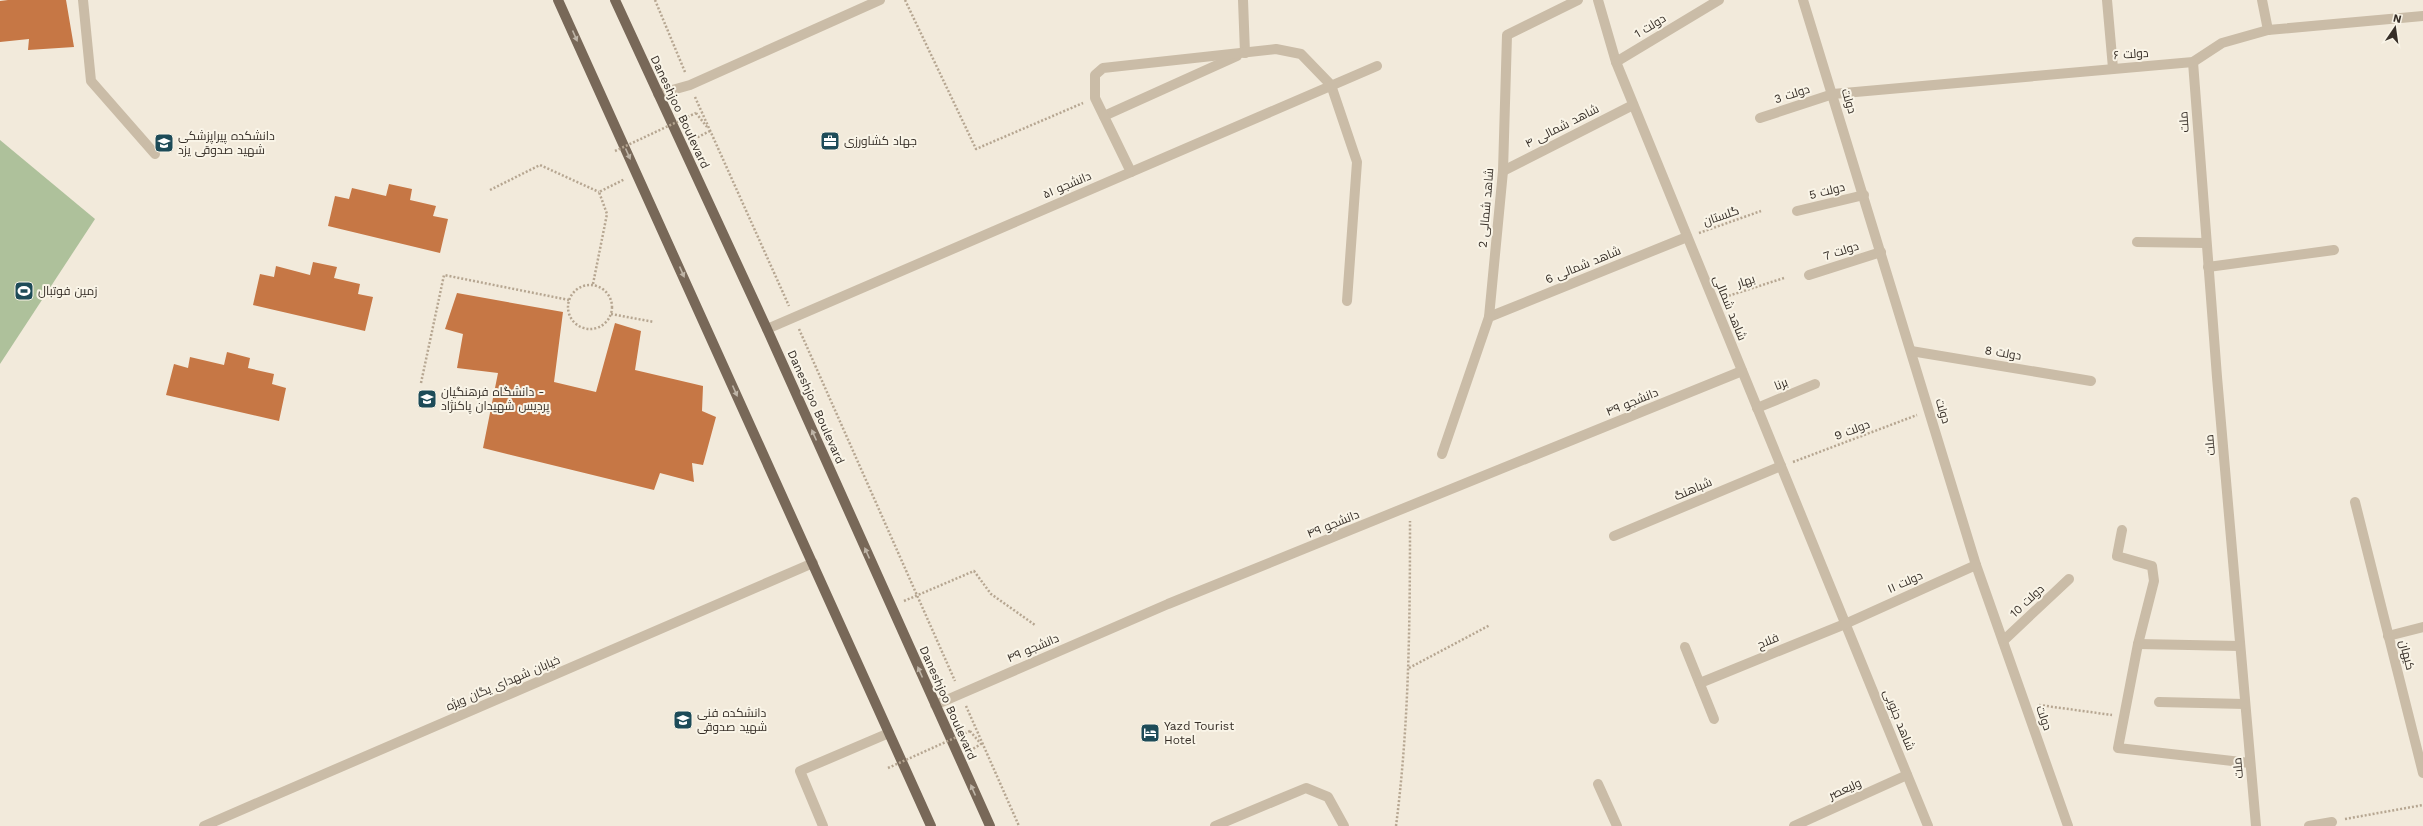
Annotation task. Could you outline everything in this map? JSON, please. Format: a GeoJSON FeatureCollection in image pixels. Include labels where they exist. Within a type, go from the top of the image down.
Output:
{"type":"FeatureCollection","features":[{"type":"Feature","properties":{"kind":"main road"},"geometry":{"type":"LineString","coordinates":[[558,0],[931,826]]}},
{"type":"Feature","properties":{"kind":"main road","name":"Daneshjoo Boulevard"},"geometry":{"type":"LineString","coordinates":[[614,0],[767,329],[990,826]]}},
{"type":"Feature","properties":{"kind":"street"},"geometry":{"type":"LineString","coordinates":[[83,0],[91,81],[156,154]]}},
{"type":"Feature","properties":{"kind":"street"},"geometry":{"type":"LineString","coordinates":[[658,94],[690,85],[880,0]]}},
{"type":"Feature","properties":{"kind":"street"},"geometry":{"type":"LineString","coordinates":[[1243,0],[1245,53]]}},
{"type":"Feature","properties":{"kind":"street","name":"شاهد شمالی 2"},"geometry":{"type":"LineString","coordinates":[[1442,454],[1490,317],[1503,171],[1507,35],[1578,0]]}},
{"type":"Feature","properties":{"kind":"street","name":"شاهد شمالی"},"geometry":{"type":"LineString","coordinates":[[1598,0],[1616,62],[1633,105],[1846,624]]}},
{"type":"Feature","properties":{"kind":"street","name":"دولت 1"},"geometry":{"type":"LineString","coordinates":[[1616,62],[1719,0]]}},
{"type":"Feature","properties":{"kind":"street","name":"دولت"},"geometry":{"type":"LineString","coordinates":[[1804,0],[1976,565],[2068,826]]}},
{"type":"Feature","properties":{"kind":"street"},"geometry":{"type":"LineString","coordinates":[[2107,0],[2114,68]]}},
{"type":"Feature","properties":{"kind":"street"},"geometry":{"type":"LineString","coordinates":[[2262,0],[2268,30]]}},
{"type":"Feature","properties":{"kind":"street","name":"دولت ۶"},"geometry":{"type":"LineString","coordinates":[[1833,94],[2193,62],[2222,43],[2268,30],[2423,16]]}},
{"type":"Feature","properties":{"kind":"street"},"geometry":{"type":"LineString","coordinates":[[1131,172],[1096,98],[1095,75],[1102,68],[1276,50],[1301,54],[1331,85],[1357,162],[1347,301]]}},
{"type":"Feature","properties":{"kind":"street"},"geometry":{"type":"LineString","coordinates":[[1104,116],[1245,53]]}},
{"type":"Feature","properties":{"kind":"street","name":"ملت"},"geometry":{"type":"LineString","coordinates":[[2193,62],[2206,243],[2256,826]]}},
{"type":"Feature","properties":{"kind":"street","name":"دانشجو ۵۱"},"geometry":{"type":"LineString","coordinates":[[767,329],[1377,66]]}},
{"type":"Feature","properties":{"kind":"street","name":"دولت 3"},"geometry":{"type":"LineString","coordinates":[[1760,118],[1833,94]]}},
{"type":"Feature","properties":{"kind":"street","name":"شاهد شمالی ۴"},"geometry":{"type":"LineString","coordinates":[[1503,171],[1633,105]]}},
{"type":"Feature","properties":{"kind":"street","name":"دولت 5"},"geometry":{"type":"LineString","coordinates":[[1797,212],[1864,195]]}},
{"type":"Feature","properties":{"kind":"street","name":"شاهد شمالی 6"},"geometry":{"type":"LineString","coordinates":[[1490,317],[1687,237]]}},
{"type":"Feature","properties":{"kind":"street"},"geometry":{"type":"LineString","coordinates":[[2137,242],[2206,243]]}},
{"type":"Feature","properties":{"kind":"street"},"geometry":{"type":"LineString","coordinates":[[2208,267],[2334,250]]}},
{"type":"Feature","properties":{"kind":"street","name":"دولت 7"},"geometry":{"type":"LineString","coordinates":[[1809,275],[1881,252]]}},
{"type":"Feature","properties":{"kind":"street","name":"دولت 8"},"geometry":{"type":"LineString","coordinates":[[1911,351],[2091,380]]}},
{"type":"Feature","properties":{"kind":"street","name":"دانشجو ۴۹"},"geometry":{"type":"LineString","coordinates":[[935,705],[1168,604],[1742,371]]}},
{"type":"Feature","properties":{"kind":"street","name":"برنا"},"geometry":{"type":"LineString","coordinates":[[1757,408],[1815,384]]}},
{"type":"Feature","properties":{"kind":"street","name":"شباهنگ"},"geometry":{"type":"LineString","coordinates":[[1614,536],[1781,466]]}},
{"type":"Feature","properties":{"kind":"street","name":"کیهان"},"geometry":{"type":"LineString","coordinates":[[2355,502],[2388,636],[2420,752],[2423,773]]}},
{"type":"Feature","properties":{"kind":"street"},"geometry":{"type":"LineString","coordinates":[[2122,530],[2117,556],[2152,566],[2154,581],[2138,644],[2118,748],[2250,763]]}},
{"type":"Feature","properties":{"kind":"street","name":"خیابان شهدای یگان ویژه"},"geometry":{"type":"LineString","coordinates":[[204,826],[813,563]]}},
{"type":"Feature","properties":{"kind":"street","name":"دولت ۱۱"},"geometry":{"type":"LineString","coordinates":[[1846,624],[1976,565]]}},
{"type":"Feature","properties":{"kind":"street","name":"دولت 10"},"geometry":{"type":"LineString","coordinates":[[2003,641],[2069,580]]}},
{"type":"Feature","properties":{"kind":"street","name":"فلاح"},"geometry":{"type":"LineString","coordinates":[[1700,682],[1846,624]]}},
{"type":"Feature","properties":{"kind":"street","name":"شاهد جنوبی"},"geometry":{"type":"LineString","coordinates":[[1846,624],[1928,826]]}},
{"type":"Feature","properties":{"kind":"street","name":"کیهان"},"geometry":{"type":"LineString","coordinates":[[2388,636],[2423,627]]}},
{"type":"Feature","properties":{"kind":"street"},"geometry":{"type":"LineString","coordinates":[[2138,644],[2240,646]]}},
{"type":"Feature","properties":{"kind":"street"},"geometry":{"type":"LineString","coordinates":[[1685,647],[1714,719]]}},
{"type":"Feature","properties":{"kind":"street"},"geometry":{"type":"LineString","coordinates":[[2159,702],[2245,704]]}},
{"type":"Feature","properties":{"kind":"street"},"geometry":{"type":"LineString","coordinates":[[823,826],[800,771],[890,733]]}},
{"type":"Feature","properties":{"kind":"street","name":"ولیعصر"},"geometry":{"type":"LineString","coordinates":[[1794,826],[1907,775]]}},
{"type":"Feature","properties":{"kind":"street"},"geometry":{"type":"LineString","coordinates":[[1598,784],[1617,826]]}},
{"type":"Feature","properties":{"kind":"street"},"geometry":{"type":"LineString","coordinates":[[1215,826],[1306,788],[1328,797],[1344,826]]}},
{"type":"Feature","properties":{"kind":"street"},"geometry":{"type":"LineString","coordinates":[[2309,826],[2332,822]]}},
{"type":"Feature","properties":{"kind":"path"},"geometry":{"type":"LineString","coordinates":[[655,0],[710,132],[794,317],[961,694],[981,744],[1019,826]]}},
{"type":"Feature","properties":{"kind":"path"},"geometry":{"type":"LineString","coordinates":[[905,0],[976,149],[1096,98]]}},
{"type":"Feature","properties":{"kind":"path"},"geometry":{"type":"LineString","coordinates":[[615,152],[696,113],[710,132]]}},
{"type":"Feature","properties":{"kind":"path"},"geometry":{"type":"LineString","coordinates":[[490,190],[540,165],[599,192],[607,214],[593,284]]}},
{"type":"Feature","properties":{"kind":"path"},"geometry":{"type":"LineString","coordinates":[[599,192],[637,173]]}},
{"type":"Feature","properties":{"kind":"path","name":"گلستان"},"geometry":{"type":"LineString","coordinates":[[1687,237],[1761,211]]}},
{"type":"Feature","properties":{"kind":"path"},"geometry":{"type":"LineString","coordinates":[[421,383],[444,275],[568,300]]}},
{"type":"Feature","properties":{"kind":"path","name":"بهار"},"geometry":{"type":"LineString","coordinates":[[1714,301],[1784,278]]}},
{"type":"Feature","properties":{"kind":"path"},"geometry":{"type":"LineString","coordinates":[[593,284],[607,291],[613,305],[611,314],[609,320],[596,328],[580,327],[570,316],[568,300],[578,288],[593,284]]}},
{"type":"Feature","properties":{"kind":"path"},"geometry":{"type":"LineString","coordinates":[[611,314],[654,322]]}},
{"type":"Feature","properties":{"kind":"path","name":"دولت 9"},"geometry":{"type":"LineString","coordinates":[[1781,466],[1929,411]]}},
{"type":"Feature","properties":{"kind":"path"},"geometry":{"type":"LineString","coordinates":[[1396,826],[1409,668],[1410,507]]}},
{"type":"Feature","properties":{"kind":"path"},"geometry":{"type":"LineString","coordinates":[[891,607],[974,571],[991,594],[1035,625]]}},
{"type":"Feature","properties":{"kind":"path"},"geometry":{"type":"LineString","coordinates":[[1409,668],[1490,625]]}},
{"type":"Feature","properties":{"kind":"path"},"geometry":{"type":"LineString","coordinates":[[2024,703],[2124,716]]}},
{"type":"Feature","properties":{"kind":"path"},"geometry":{"type":"LineString","coordinates":[[888,768],[970,731],[981,744]]}},
{"type":"Feature","properties":{"kind":"path"},"geometry":{"type":"LineString","coordinates":[[2332,822],[2423,805]]}},
{"type":"Feature","properties":{"kind":"green space","name":"زمین فوتبال"},"geometry":{"type":"Polygon","coordinates":[[[0,140],[95,219],[0,364],[0,140]]]}},
{"type":"Feature","properties":{"kind":"building"},"geometry":{"type":"Polygon","coordinates":[[[66,0],[74,47],[28,50],[29,39],[0,42],[0,1],[66,0]]]}},
{"type":"Feature","properties":{"kind":"building"},"geometry":{"type":"Polygon","coordinates":[[[389,184],[412,189],[410,200],[436,206],[433,216],[448,219],[440,253],[328,226],[335,196],[349,199],[352,188],[386,196],[389,184]]]}},
{"type":"Feature","properties":{"kind":"building"},"geometry":{"type":"Polygon","coordinates":[[[313,262],[337,267],[334,278],[360,284],[358,294],[373,297],[365,331],[253,305],[260,274],[274,277],[276,266],[310,275],[313,262]]]}},
{"type":"Feature","properties":{"kind":"building"},"geometry":{"type":"Polygon","coordinates":[[[457,293],[563,312],[554,382],[596,392],[615,323],[641,331],[635,370],[703,386],[702,411],[716,417],[703,465],[692,463],[694,482],[660,473],[654,490],[483,448],[498,373],[457,368],[463,334],[445,329],[457,293]]]}},
{"type":"Feature","properties":{"kind":"building"},"geometry":{"type":"Polygon","coordinates":[[[227,352],[250,358],[248,368],[274,374],[272,384],[286,388],[279,421],[166,395],[174,364],[188,368],[190,357],[224,365],[227,352]]]}},
{"type":"Feature","properties":{"kind":"place","name":"جهاد کشاورزی"},"geometry":{"type":"Point","coordinates":[830,141]}},
{"type":"Feature","properties":{"kind":"place","name":"دانشکده پیراپزشکی شهید صدوقی یزد"},"geometry":{"type":"Point","coordinates":[164,143]}},
{"type":"Feature","properties":{"kind":"place","name":"زمین فوتبال"},"geometry":{"type":"Point","coordinates":[24,291]}},
{"type":"Feature","properties":{"kind":"place","name":"دانشگاه فرهنگیان - پردیس شهیدان پاکنژاد"},"geometry":{"type":"Point","coordinates":[427,399]}},
{"type":"Feature","properties":{"kind":"place","name":"دانشکده فنی شهید صدوقی"},"geometry":{"type":"Point","coordinates":[683,720]}},
{"type":"Feature","properties":{"kind":"place","name":"Yazd Tourist Hotel"},"geometry":{"type":"Point","coordinates":[1150,733]}}]}
